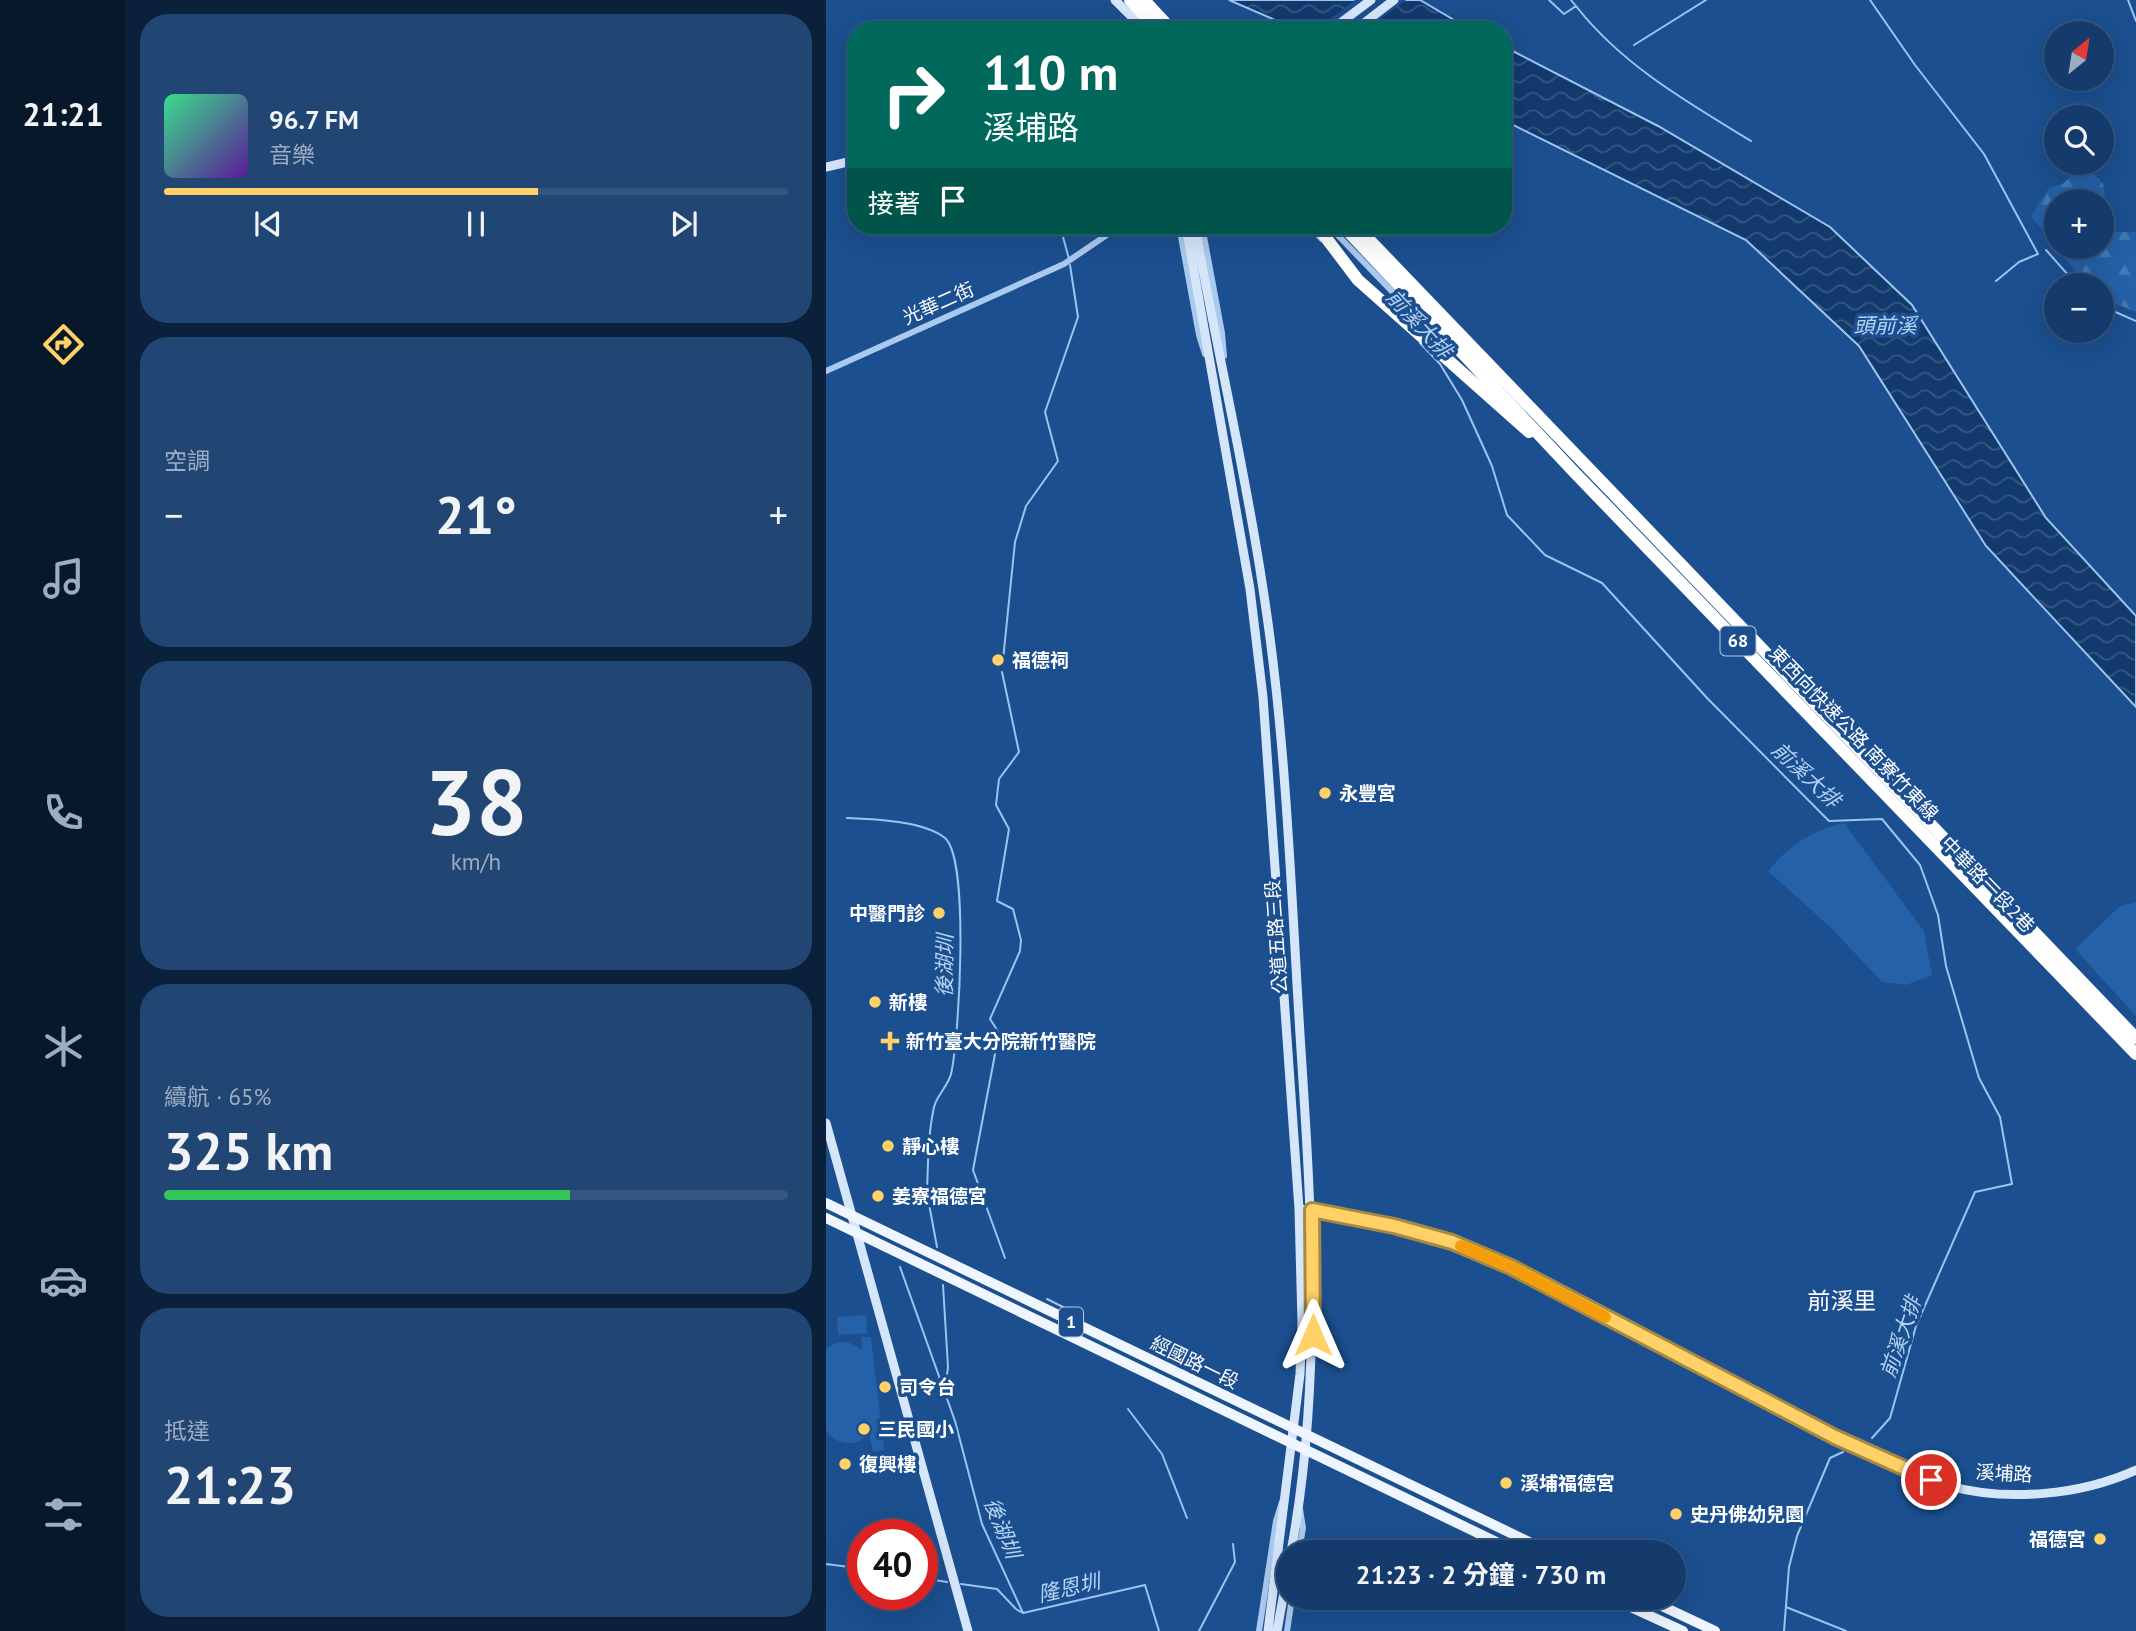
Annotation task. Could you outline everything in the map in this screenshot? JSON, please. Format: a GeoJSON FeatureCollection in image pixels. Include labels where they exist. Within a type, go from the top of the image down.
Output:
{"type":"FeatureCollection","features":[{"type":"Feature","properties":{"kind":"highway"},"geometry":{"type":"LineString","coordinates":[[1130,0],[1149,21]]}},
{"type":"Feature","properties":{"kind":"highway"},"geometry":{"type":"LineString","coordinates":[[1144,0],[1164,21]]}},
{"type":"Feature","properties":{"kind":"highway"},"geometry":{"type":"LineString","coordinates":[[1324,235],[1358,279],[1529,432]]}},
{"type":"Feature","properties":{"kind":"highway","name":"東西向快速公路 南寮竹東線"},"geometry":{"type":"LineString","coordinates":[[1351,235],[1564,462],[2136,1054]]}},
{"type":"Feature","properties":{"kind":"highway","name":"東西向快速公路 南寮竹東線"},"geometry":{"type":"LineString","coordinates":[[1365,235],[2136,1038]]}},
{"type":"Feature","properties":{"kind":"main road","name":"經國路一段"},"geometry":{"type":"LineString","coordinates":[[826,1203],[1525,1540]]}},
{"type":"Feature","properties":{"kind":"main road","name":"經國路一段"},"geometry":{"type":"LineString","coordinates":[[826,1218],[1493,1540]]}},
{"type":"Feature","properties":{"kind":"main road"},"geometry":{"type":"LineString","coordinates":[[1637,1610],[1683,1631]]}},
{"type":"Feature","properties":{"kind":"main road"},"geometry":{"type":"LineString","coordinates":[[1670,1610],[1715,1631]]}},
{"type":"Feature","properties":{"kind":"street"},"geometry":{"type":"LineString","coordinates":[[1115,0],[1136,21]]}},
{"type":"Feature","properties":{"kind":"street"},"geometry":{"type":"LineString","coordinates":[[1343,21],[1371,0]]}},
{"type":"Feature","properties":{"kind":"street"},"geometry":{"type":"LineString","coordinates":[[1367,21],[1394,0]]}},
{"type":"Feature","properties":{"kind":"street"},"geometry":{"type":"LineString","coordinates":[[826,167],[847,162]]}},
{"type":"Feature","properties":{"kind":"street","name":"光華二街"},"geometry":{"type":"LineString","coordinates":[[826,371],[1064,264],[1108,235]]}},
{"type":"Feature","properties":{"kind":"street","name":"公道五路三段"},"geometry":{"type":"LineString","coordinates":[[1181,235],[1199,335],[1210,368]]}},
{"type":"Feature","properties":{"kind":"street","name":"公道五路三段"},"geometry":{"type":"LineString","coordinates":[[1188,235],[1250,589],[1263,697],[1299,1209],[1302,1322],[1300,1374],[1268,1631]]}},
{"type":"Feature","properties":{"kind":"street","name":"公道五路三段"},"geometry":{"type":"LineString","coordinates":[[1197,235],[1264,590],[1275,687],[1312,1210],[1313,1335],[1305,1448],[1293,1540]]}},
{"type":"Feature","properties":{"kind":"street","name":"公道五路三段"},"geometry":{"type":"LineString","coordinates":[[1204,235],[1222,333],[1224,369]]}},
{"type":"Feature","properties":{"kind":"street","name":"中華路一段2巷"},"geometry":{"type":"LineString","coordinates":[[1338,235],[1431,332],[1452,340],[1549,442],[1554,457]]}},
{"type":"Feature","properties":{"kind":"street"},"geometry":{"type":"LineString","coordinates":[[1526,418],[1529,432]]}},
{"type":"Feature","properties":{"kind":"street","name":"中華路一段2巷"},"geometry":{"type":"LineString","coordinates":[[1529,432],[2136,1062]]}},
{"type":"Feature","properties":{"kind":"street"},"geometry":{"type":"LineString","coordinates":[[1234,505],[1248,503]]}},
{"type":"Feature","properties":{"kind":"street"},"geometry":{"type":"LineString","coordinates":[[826,1126],[968,1631]]}},
{"type":"Feature","properties":{"kind":"street","name":"溪埔路"},"geometry":{"type":"LineString","coordinates":[[1299,1209],[1394,1226],[1452,1242],[1511,1267],[1835,1437],[1912,1474],[1951,1487],[2015,1494],[2052,1492],[2091,1485],[2136,1470]]}},
{"type":"Feature","properties":{"kind":"street","name":"公道五路三段"},"geometry":{"type":"LineString","coordinates":[[1259,1631],[1276,1521],[1283,1500]]}},
{"type":"Feature","properties":{"kind":"street","name":"公道五路三段"},"geometry":{"type":"LineString","coordinates":[[1299,1507],[1303,1528],[1301,1540]]}},
{"type":"Feature","properties":{"kind":"street"},"geometry":{"type":"LineString","coordinates":[[1277,1631],[1281,1610]]}},
{"type":"Feature","properties":{"kind":"street"},"geometry":{"type":"LineString","coordinates":[[1287,1631],[1290,1610]]}},
{"type":"Feature","properties":{"kind":"green space"},"geometry":{"type":"Polygon","coordinates":[[[2071,175],[2095,175],[2103,183],[2104,189],[2048,189],[2064,183],[2071,175]]]}},
{"type":"Feature","properties":{"kind":"green space"},"geometry":{"type":"Polygon","coordinates":[[[2044,196],[2044,232],[2031,216],[2044,196]]]}},
{"type":"Feature","properties":{"kind":"green space"},"geometry":{"type":"Polygon","coordinates":[[[2114,230],[2136,232],[2136,312],[2114,303],[2114,273],[2077,273],[2066,259],[2114,259],[2114,230]]]}},
{"type":"Feature","properties":{"kind":"green space"},"geometry":{"type":"Polygon","coordinates":[[[1844,823],[1924,931],[1932,975],[1906,985],[1882,982],[1831,928],[1768,871],[1802,840],[1844,823]]]}},
{"type":"Feature","properties":{"kind":"green space"},"geometry":{"type":"Polygon","coordinates":[[[2136,902],[2136,1016],[2075,949],[2120,906],[2136,902]]]}},
{"type":"Feature","properties":{"kind":"green space"},"geometry":{"type":"Polygon","coordinates":[[[866,1315],[867,1333],[838,1335],[837,1317],[866,1315]]]}},
{"type":"Feature","properties":{"kind":"green space"},"geometry":{"type":"Polygon","coordinates":[[[861,1337],[871,1337],[884,1450],[873,1452],[869,1433],[859,1441],[848,1443],[836,1440],[826,1431],[826,1349],[844,1342],[862,1350],[861,1337]]]}},
{"type":"Feature","properties":{"kind":"water"},"geometry":{"type":"Polygon","coordinates":[[[1229,0],[1420,0],[1456,21],[1277,21],[1229,0]]]}},
{"type":"Feature","properties":{"kind":"water","name":"頭前溪"},"geometry":{"type":"Polygon","coordinates":[[[1512,51],[1658,126],[1830,227],[1912,305],[2046,518],[2136,616],[2136,707],[1986,546],[1859,346],[1746,240],[1512,124],[1512,51]]]}},
{"type":"Feature","properties":{"kind":"pier"},"geometry":{"type":"Polygon","coordinates":[[[1355,0],[1406,0],[1378,21],[1328,21],[1355,0]]]}},
{"type":"Feature","properties":{"kind":"waterway"},"geometry":{"type":"LineString","coordinates":[[1549,0],[1564,14],[1576,6],[1614,46],[1657,81],[1751,141]]}},
{"type":"Feature","properties":{"kind":"waterway"},"geometry":{"type":"LineString","coordinates":[[1571,0],[1575,5]]}},
{"type":"Feature","properties":{"kind":"waterway"},"geometry":{"type":"LineString","coordinates":[[1634,45],[1706,0]]}},
{"type":"Feature","properties":{"kind":"waterway"},"geometry":{"type":"LineString","coordinates":[[1870,0],[1915,65],[1984,154],[2038,254],[2019,262],[1996,281]]}},
{"type":"Feature","properties":{"kind":"waterway"},"geometry":{"type":"LineString","coordinates":[[2128,0],[2136,21]]}},
{"type":"Feature","properties":{"kind":"waterway"},"geometry":{"type":"LineString","coordinates":[[1062,235],[1069,259]]}},
{"type":"Feature","properties":{"kind":"waterway","name":"前溪大排"},"geometry":{"type":"LineString","coordinates":[[1315,235],[1321,241]]}},
{"type":"Feature","properties":{"kind":"waterway"},"geometry":{"type":"LineString","coordinates":[[2054,259],[2066,273]]}},
{"type":"Feature","properties":{"kind":"waterway"},"geometry":{"type":"LineString","coordinates":[[1003,660],[1015,542],[1026,506],[1058,461],[1045,412],[1078,317],[1070,265]]}},
{"type":"Feature","properties":{"kind":"waterway"},"geometry":{"type":"LineString","coordinates":[[2114,311],[2136,321]]}},
{"type":"Feature","properties":{"kind":"waterway","name":"前溪大排"},"geometry":{"type":"LineString","coordinates":[[1420,343],[1440,364],[1462,400],[1492,466],[1507,515],[1545,555],[1602,583],[1708,699],[1829,821],[1882,819],[1920,865],[1938,915],[1946,966],[1979,1078],[2000,1117],[2012,1184],[1975,1192],[1916,1326],[1890,1418],[1872,1438]]}},
{"type":"Feature","properties":{"kind":"waterway"},"geometry":{"type":"LineString","coordinates":[[1002,672],[1019,752],[999,779],[996,805],[1009,829],[997,901],[1013,909],[1021,940],[1020,951],[990,1019],[999,1033],[973,1170],[1005,1258]]}},
{"type":"Feature","properties":{"kind":"waterway","name":"後湖圳"},"geometry":{"type":"LineString","coordinates":[[847,818],[898,822],[925,828],[945,838],[953,853],[960,913],[957,1026],[951,1074],[935,1103],[932,1117],[927,1192]]}},
{"type":"Feature","properties":{"kind":"waterway","name":"後湖圳"},"geometry":{"type":"LineString","coordinates":[[929,1204],[937,1247]]}},
{"type":"Feature","properties":{"kind":"waterway","name":"後湖圳"},"geometry":{"type":"LineString","coordinates":[[900,1267],[955,1421],[982,1524],[1023,1613]]}},
{"type":"Feature","properties":{"kind":"waterway","name":"後湖圳"},"geometry":{"type":"LineString","coordinates":[[943,1285],[948,1367],[945,1390]]}},
{"type":"Feature","properties":{"kind":"waterway"},"geometry":{"type":"LineString","coordinates":[[1047,1299],[1079,1315]]}},
{"type":"Feature","properties":{"kind":"waterway"},"geometry":{"type":"LineString","coordinates":[[1128,1409],[1162,1454],[1187,1518]]}},
{"type":"Feature","properties":{"kind":"waterway","name":"前溪大排"},"geometry":{"type":"LineString","coordinates":[[1784,1631],[1789,1567],[1797,1536],[1830,1458],[1843,1452]]}},
{"type":"Feature","properties":{"kind":"waterway"},"geometry":{"type":"LineString","coordinates":[[1199,1631],[1235,1562],[1233,1544]]}},
{"type":"Feature","properties":{"kind":"waterway","name":"隆恩圳"},"geometry":{"type":"LineString","coordinates":[[826,1564],[847,1567]]}},
{"type":"Feature","properties":{"kind":"waterway","name":"隆恩圳"},"geometry":{"type":"LineString","coordinates":[[938,1581],[947,1582]]}},
{"type":"Feature","properties":{"kind":"waterway","name":"隆恩圳"},"geometry":{"type":"LineString","coordinates":[[961,1584],[997,1589],[1023,1613],[1145,1585],[1159,1631]]}},
{"type":"Feature","properties":{"kind":"waterway"},"geometry":{"type":"LineString","coordinates":[[1786,1607],[1846,1631]]}},
{"type":"Feature","properties":{"kind":"slow traffic"},"geometry":{"type":"LineString","coordinates":[[1461,1246],[1511,1267],[1605,1317]]}},
{"type":"Feature","properties":{"kind":"place","name":"福德祠"},"geometry":{"type":"Point","coordinates":[998,660]}},
{"type":"Feature","properties":{"kind":"place","name":"永豐宮"},"geometry":{"type":"Point","coordinates":[1325,793]}},
{"type":"Feature","properties":{"kind":"place","name":"中醫門診"},"geometry":{"type":"Point","coordinates":[939,913]}},
{"type":"Feature","properties":{"kind":"place","name":"新樓"},"geometry":{"type":"Point","coordinates":[875,1002]}},
{"type":"Feature","properties":{"kind":"place","name":"新竹臺大分院新竹醫院"},"geometry":{"type":"Point","coordinates":[890,1041]}},
{"type":"Feature","properties":{"kind":"place","name":"靜心樓"},"geometry":{"type":"Point","coordinates":[888,1146]}},
{"type":"Feature","properties":{"kind":"place","name":"姜寮福德宮"},"geometry":{"type":"Point","coordinates":[878,1196]}},
{"type":"Feature","properties":{"kind":"place","name":"司令台"},"geometry":{"type":"Point","coordinates":[885,1387]}},
{"type":"Feature","properties":{"kind":"place","name":"三民國小"},"geometry":{"type":"Point","coordinates":[864,1429]}},
{"type":"Feature","properties":{"kind":"place","name":"復興樓"},"geometry":{"type":"Point","coordinates":[845,1464]}},
{"type":"Feature","properties":{"kind":"place","name":"溪埔福德宮"},"geometry":{"type":"Point","coordinates":[1506,1483]}},
{"type":"Feature","properties":{"kind":"place","name":"史丹佛幼兒園"},"geometry":{"type":"Point","coordinates":[1676,1514]}},
{"type":"Feature","properties":{"kind":"place","name":"福德宮"},"geometry":{"type":"Point","coordinates":[2100,1539]}},
{"type":"Feature","properties":{"kind":"district","name":"前溪里"},"geometry":{"type":"Point","coordinates":[1842,1301]}},
{"type":"Feature","properties":{"kind":"route"},"geometry":{"type":"LineString","coordinates":[[1313,1335],[1312,1210],[1394,1226],[1452,1242],[1511,1267],[1835,1437],[1912,1474],[1931,1480]]}}]}
